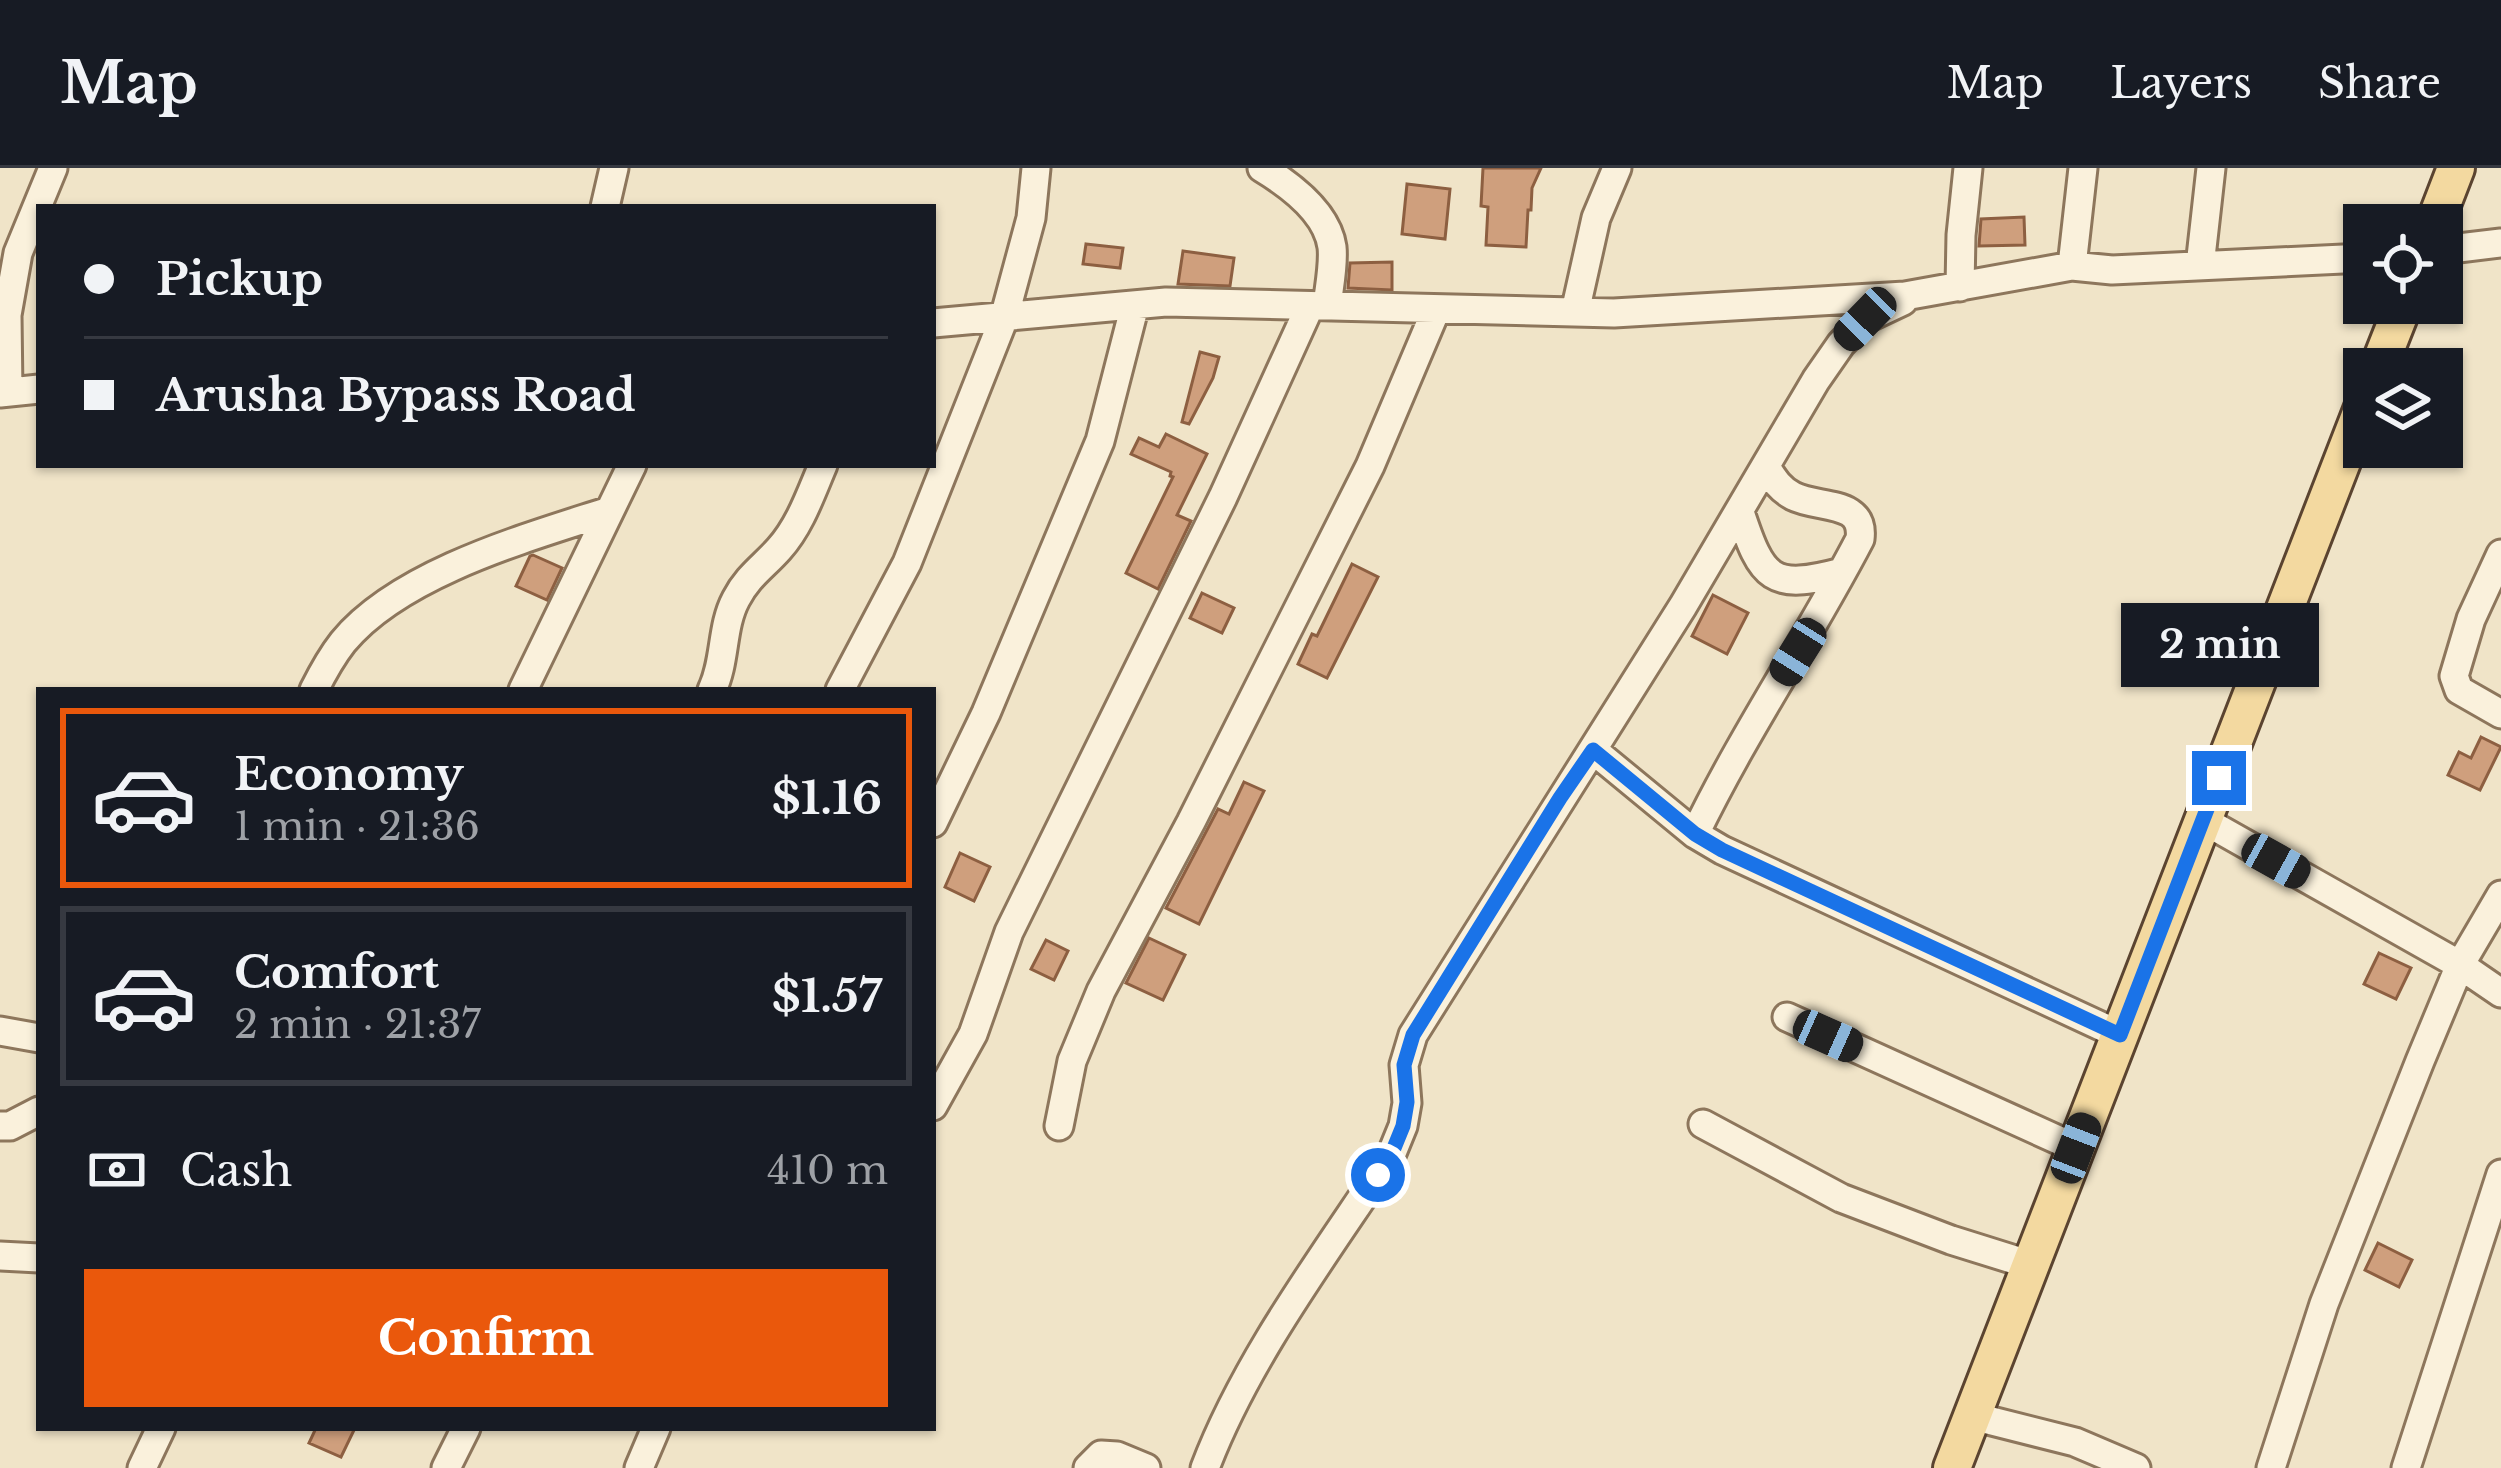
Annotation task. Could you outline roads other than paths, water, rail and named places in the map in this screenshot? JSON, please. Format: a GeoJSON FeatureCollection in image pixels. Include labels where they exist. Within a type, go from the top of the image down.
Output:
{"type":"FeatureCollection","features":[{"type":"Feature","properties":{"kind":"main road"},"geometry":{"type":"LineString","coordinates":[[2442,204],[2456,168]]}},
{"type":"Feature","properties":{"kind":"main road"},"geometry":{"type":"LineString","coordinates":[[1952,1468],[2343,459]]}},
{"type":"Feature","properties":{"kind":"street"},"geometry":{"type":"LineString","coordinates":[[606,204],[614,168]]}},
{"type":"Feature","properties":{"kind":"street"},"geometry":{"type":"LineString","coordinates":[[842,687],[907,563],[1004,318],[1031,218],[1036,168]]}},
{"type":"Feature","properties":{"kind":"street"},"geometry":{"type":"LineString","coordinates":[[936,1101],[973,1034],[1009,932],[1319,306],[1332,248],[1322,218],[1262,168]]}},
{"type":"Feature","properties":{"kind":"street"},"geometry":{"type":"LineString","coordinates":[[1575,312],[1596,218],[1617,168]]}},
{"type":"Feature","properties":{"kind":"street"},"geometry":{"type":"LineString","coordinates":[[1960,287],[1967,168]]}},
{"type":"Feature","properties":{"kind":"street"},"geometry":{"type":"LineString","coordinates":[[2072,266],[2084,168]]}},
{"type":"Feature","properties":{"kind":"street"},"geometry":{"type":"LineString","coordinates":[[2200,266],[2211,168]]}},
{"type":"Feature","properties":{"kind":"street"},"geometry":{"type":"LineString","coordinates":[[36,388],[4,393],[7,315],[18,253],[45,175]]}},
{"type":"Feature","properties":{"kind":"street"},"geometry":{"type":"LineString","coordinates":[[2463,248],[2501,243]]}},
{"type":"Feature","properties":{"kind":"street"},"geometry":{"type":"LineString","coordinates":[[936,322],[1166,302],[1614,313],[1917,294],[2072,266],[2112,270],[2343,259]]}},
{"type":"Feature","properties":{"kind":"street"},"geometry":{"type":"LineString","coordinates":[[1205,1468],[1271,1339],[1392,1153],[1403,1126],[1407,1102],[1404,1065],[1413,1035],[1841,344],[1865,319],[1917,294]]}},
{"type":"Feature","properties":{"kind":"street"},"geometry":{"type":"LineString","coordinates":[[936,817],[986,713],[1100,441],[1135,305]]}},
{"type":"Feature","properties":{"kind":"street"},"geometry":{"type":"LineString","coordinates":[[1059,1126],[1072,1061],[1101,991],[1370,466],[1436,310]]}},
{"type":"Feature","properties":{"kind":"street"},"geometry":{"type":"LineString","coordinates":[[1695,834],[1862,528],[1858,519],[1839,507],[1788,494],[1766,467]]}},
{"type":"Feature","properties":{"kind":"street"},"geometry":{"type":"LineString","coordinates":[[524,687],[630,468]]}},
{"type":"Feature","properties":{"kind":"street"},"geometry":{"type":"LineString","coordinates":[[713,687],[728,614],[754,571],[780,548],[799,519],[822,468]]}},
{"type":"Feature","properties":{"kind":"street"},"geometry":{"type":"LineString","coordinates":[[316,687],[344,640],[383,606],[458,563],[609,511]]}},
{"type":"Feature","properties":{"kind":"street"},"geometry":{"type":"LineString","coordinates":[[1740,512],[1758,561],[1771,574],[1800,581],[1842,572]]}},
{"type":"Feature","properties":{"kind":"street"},"geometry":{"type":"LineString","coordinates":[[2501,554],[2471,619],[2454,676],[2459,689],[2501,714]]}},
{"type":"Feature","properties":{"kind":"street"},"geometry":{"type":"LineString","coordinates":[[1593,750],[1695,834],[2120,1035]]}},
{"type":"Feature","properties":{"kind":"street"},"geometry":{"type":"LineString","coordinates":[[2203,820],[2460,965],[2501,993]]}},
{"type":"Feature","properties":{"kind":"street"},"geometry":{"type":"LineString","coordinates":[[2271,1468],[2324,1304],[2460,965],[2501,895]]}},
{"type":"Feature","properties":{"kind":"street"},"geometry":{"type":"LineString","coordinates":[[1787,1017],[2076,1148]]}},
{"type":"Feature","properties":{"kind":"street"},"geometry":{"type":"LineString","coordinates":[[0,1030],[36,1037]]}},
{"type":"Feature","properties":{"kind":"street"},"geometry":{"type":"LineString","coordinates":[[0,1126],[36,1113]]}},
{"type":"Feature","properties":{"kind":"street"},"geometry":{"type":"LineString","coordinates":[[1703,1124],[1841,1198],[2030,1265]]}},
{"type":"Feature","properties":{"kind":"street"},"geometry":{"type":"LineString","coordinates":[[2406,1468],[2501,1174]]}},
{"type":"Feature","properties":{"kind":"street"},"geometry":{"type":"LineString","coordinates":[[0,1256],[36,1258]]}},
{"type":"Feature","properties":{"kind":"street"},"geometry":{"type":"LineString","coordinates":[[1972,1416],[2075,1442],[2136,1468]]}},
{"type":"Feature","properties":{"kind":"street"},"geometry":{"type":"LineString","coordinates":[[142,1468],[160,1431]]}},
{"type":"Feature","properties":{"kind":"street"},"geometry":{"type":"LineString","coordinates":[[446,1468],[464,1431]]}},
{"type":"Feature","properties":{"kind":"street"},"geometry":{"type":"LineString","coordinates":[[639,1468],[655,1431]]}},
{"type":"Feature","properties":{"kind":"street"},"geometry":{"type":"LineString","coordinates":[[1088,1468],[1101,1454],[1146,1468]]}}]}
